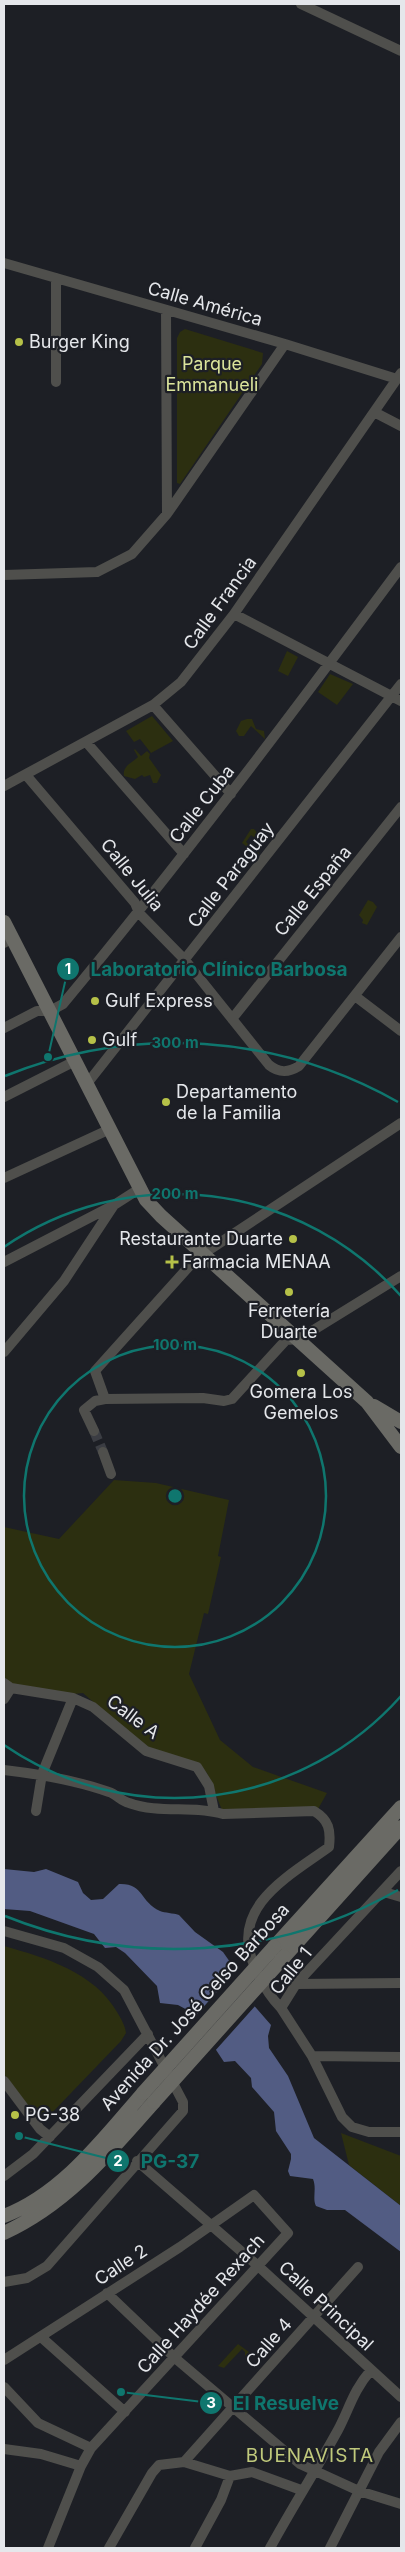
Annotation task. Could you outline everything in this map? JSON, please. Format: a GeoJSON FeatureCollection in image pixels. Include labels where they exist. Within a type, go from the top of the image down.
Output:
{"type":"FeatureCollection","features":[{"type":"Feature","properties":{"kind":"street"},"geometry":{"type":"LineString","coordinates":[[301,4],[401,51]]}},
{"type":"Feature","properties":{"kind":"street","name":"Calle América"},"geometry":{"type":"LineString","coordinates":[[4,263],[399,376]]}},
{"type":"Feature","properties":{"kind":"street"},"geometry":{"type":"LineString","coordinates":[[56,278],[56,382]]}},
{"type":"Feature","properties":{"kind":"street"},"geometry":{"type":"LineString","coordinates":[[166,310],[167,514]]}},
{"type":"Feature","properties":{"kind":"street"},"geometry":{"type":"LineString","coordinates":[[4,575],[96,572],[132,554],[167,514],[285,344]]}},
{"type":"Feature","properties":{"kind":"street","name":"Calle Francia"},"geometry":{"type":"LineString","coordinates":[[4,786],[88,743],[153,705],[181,682],[234,614],[399,376]]}},
{"type":"Feature","properties":{"kind":"street"},"geometry":{"type":"LineString","coordinates":[[374,412],[401,426]]}},
{"type":"Feature","properties":{"kind":"street","name":"Calle Cuba"},"geometry":{"type":"LineString","coordinates":[[4,1028],[37,1011],[50,1011],[63,1004],[139,913],[231,794],[401,567]]}},
{"type":"Feature","properties":{"kind":"street"},"geometry":{"type":"LineString","coordinates":[[234,614],[401,701]]}},
{"type":"Feature","properties":{"kind":"street","name":"Calle Paraguay"},"geometry":{"type":"LineString","coordinates":[[86,1085],[401,684]]}},
{"type":"Feature","properties":{"kind":"street"},"geometry":{"type":"LineString","coordinates":[[153,705],[231,794]]}},
{"type":"Feature","properties":{"kind":"street"},"geometry":{"type":"LineString","coordinates":[[88,743],[184,854]]}},
{"type":"Feature","properties":{"kind":"street","name":"Calle Julia"},"geometry":{"type":"LineString","coordinates":[[26,775],[135,903],[139,913],[185,960],[269,1065],[280,1071],[291,1070],[299,1066],[355,996]]}},
{"type":"Feature","properties":{"kind":"street","name":"Calle España"},"geometry":{"type":"LineString","coordinates":[[232,1019],[401,807]]}},
{"type":"Feature","properties":{"kind":"street"},"geometry":{"type":"LineString","coordinates":[[4,922],[8,941],[50,1011],[139,1189],[161,1216],[367,1402],[401,1447]]}},
{"type":"Feature","properties":{"kind":"street"},"geometry":{"type":"LineString","coordinates":[[401,937],[355,996],[401,1031]]}},
{"type":"Feature","properties":{"kind":"street"},"geometry":{"type":"LineString","coordinates":[[4,1097],[75,1061]]}},
{"type":"Feature","properties":{"kind":"street"},"geometry":{"type":"LineString","coordinates":[[105,1399],[95,1371],[202,1252],[401,1123]]}},
{"type":"Feature","properties":{"kind":"street"},"geometry":{"type":"LineString","coordinates":[[4,1178],[108,1130]]}},
{"type":"Feature","properties":{"kind":"street"},"geometry":{"type":"LineString","coordinates":[[4,1262],[114,1205],[139,1189]]}},
{"type":"Feature","properties":{"kind":"street"},"geometry":{"type":"LineString","coordinates":[[4,1352],[64,1281],[114,1205]]}},
{"type":"Feature","properties":{"kind":"street"},"geometry":{"type":"LineString","coordinates":[[94,1431],[84,1410],[95,1402],[105,1399],[203,1398],[224,1401],[241,1392],[286,1340],[299,1339],[400,1278]]}},
{"type":"Feature","properties":{"kind":"street"},"geometry":{"type":"LineString","coordinates":[[367,1402],[401,1422]]}},
{"type":"Feature","properties":{"kind":"street"},"geometry":{"type":"LineString","coordinates":[[103,1452],[111,1474]]}},
{"type":"Feature","properties":{"kind":"street"},"geometry":{"type":"LineString","coordinates":[[4,1699],[7,1686]]}},
{"type":"Feature","properties":{"kind":"street","name":"Calle A"},"geometry":{"type":"LineString","coordinates":[[7,1686],[73,1698],[93,1707],[146,1751],[197,1767],[209,1786],[214,1811]]}},
{"type":"Feature","properties":{"kind":"street"},"geometry":{"type":"LineString","coordinates":[[36,1812],[42,1774],[73,1698]]}},
{"type":"Feature","properties":{"kind":"street"},"geometry":{"type":"LineString","coordinates":[[4,1770],[42,1774],[111,1793],[128,1803],[159,1810],[214,1811],[223,1814],[314,1812],[323,1817],[331,1832],[329,1847],[268,1894],[250,1919],[248,1936],[251,1958],[263,1988],[280,2008]]}},
{"type":"Feature","properties":{"kind":"street","name":"Avenida Dr. José Celso Barbosa"},"geometry":{"type":"LineString","coordinates":[[4,2233],[30,2219],[72,2189],[95,2168],[154,2102],[401,1807]]}},
{"type":"Feature","properties":{"kind":"street","name":"Avenida Dr. José Celso Barbosa"},"geometry":{"type":"LineString","coordinates":[[4,2216],[45,2194],[86,2158],[143,2093],[401,1827]]}},
{"type":"Feature","properties":{"kind":"street","name":"Calle 1"},"geometry":{"type":"LineString","coordinates":[[401,1871],[384,1892],[296,1984],[280,2008],[312,2056],[342,2117],[352,2127],[368,2132],[401,2132]]}},
{"type":"Feature","properties":{"kind":"street"},"geometry":{"type":"LineString","coordinates":[[384,1892],[401,1897]]}},
{"type":"Feature","properties":{"kind":"street"},"geometry":{"type":"LineString","coordinates":[[4,1931],[64,1948],[98,1968],[124,1990],[183,2102],[183,2111],[137,2161],[47,2266],[27,2278],[4,2282]]}},
{"type":"Feature","properties":{"kind":"street"},"geometry":{"type":"LineString","coordinates":[[296,1984],[401,1983]]}},
{"type":"Feature","properties":{"kind":"street"},"geometry":{"type":"LineString","coordinates":[[4,2176],[27,2159],[50,2137],[148,2034]]}},
{"type":"Feature","properties":{"kind":"street"},"geometry":{"type":"LineString","coordinates":[[312,2056],[401,2057]]}},
{"type":"Feature","properties":{"kind":"street"},"geometry":{"type":"LineString","coordinates":[[4,2081],[40,2129],[50,2137]]}},
{"type":"Feature","properties":{"kind":"street","name":"Calle Principal"},"geometry":{"type":"LineString","coordinates":[[137,2161],[257,2265],[401,2396]]}},
{"type":"Feature","properties":{"kind":"street","name":"Calle 2"},"geometry":{"type":"LineString","coordinates":[[4,2360],[180,2247],[254,2195],[288,2233]]}},
{"type":"Feature","properties":{"kind":"street","name":"Calle Haydée Rexach"},"geometry":{"type":"LineString","coordinates":[[48,2548],[81,2466],[91,2448],[288,2233]]}},
{"type":"Feature","properties":{"kind":"street","name":"Calle 4"},"geometry":{"type":"LineString","coordinates":[[184,2462],[358,2267]]}},
{"type":"Feature","properties":{"kind":"street"},"geometry":{"type":"LineString","coordinates":[[107,2293],[175,2358],[300,2464],[313,2472],[359,2491],[401,2504]]}},
{"type":"Feature","properties":{"kind":"street"},"geometry":{"type":"LineString","coordinates":[[41,2337],[125,2412]]}},
{"type":"Feature","properties":{"kind":"street"},"geometry":{"type":"LineString","coordinates":[[270,2548],[301,2490],[338,2430],[358,2386],[371,2370]]}},
{"type":"Feature","properties":{"kind":"street"},"geometry":{"type":"LineString","coordinates":[[4,2387],[38,2423],[91,2448]]}},
{"type":"Feature","properties":{"kind":"street"},"geometry":{"type":"LineString","coordinates":[[330,2548],[378,2452],[401,2422]]}},
{"type":"Feature","properties":{"kind":"street"},"geometry":{"type":"LineString","coordinates":[[4,2449],[41,2454],[81,2466]]}},
{"type":"Feature","properties":{"kind":"street"},"geometry":{"type":"LineString","coordinates":[[109,2548],[152,2473],[159,2465],[184,2462],[230,2476],[252,2472],[301,2490]]}},
{"type":"Feature","properties":{"kind":"street"},"geometry":{"type":"LineString","coordinates":[[196,2548],[221,2500],[230,2476]]}},
{"type":"Feature","properties":{"kind":"green space","name":"Parque Emmanueli"},"geometry":{"type":"Polygon","coordinates":[[[185,329],[263,353],[262,364],[180,484],[177,483],[177,338],[180,332],[185,329]]]}},
{"type":"Feature","properties":{"kind":"green space"},"geometry":{"type":"Polygon","coordinates":[[[287,651],[298,657],[288,676],[278,671],[287,651]]]}},
{"type":"Feature","properties":{"kind":"green space"},"geometry":{"type":"Polygon","coordinates":[[[330,674],[353,684],[337,705],[318,692],[330,674]]]}},
{"type":"Feature","properties":{"kind":"green space"},"geometry":{"type":"Polygon","coordinates":[[[152,716],[173,741],[151,753],[140,739],[134,742],[126,731],[152,716]]]}},
{"type":"Feature","properties":{"kind":"green space"},"geometry":{"type":"Polygon","coordinates":[[[252,719],[256,729],[264,731],[265,739],[251,726],[244,736],[239,736],[236,731],[241,721],[252,719]]]}},
{"type":"Feature","properties":{"kind":"green space"},"geometry":{"type":"Polygon","coordinates":[[[135,749],[141,756],[147,751],[150,754],[149,758],[161,775],[157,783],[153,783],[150,775],[144,777],[142,775],[135,779],[124,776],[126,767],[138,757],[135,749]]]}},
{"type":"Feature","properties":{"kind":"green space"},"geometry":{"type":"Polygon","coordinates":[[[251,829],[254,829],[263,840],[261,843],[251,835],[246,842],[259,853],[259,856],[242,843],[251,829]]]}},
{"type":"Feature","properties":{"kind":"green space"},"geometry":{"type":"Polygon","coordinates":[[[368,900],[377,907],[367,925],[362,923],[363,920],[359,915],[368,900]]]}},
{"type":"Feature","properties":{"kind":"green space"},"geometry":{"type":"Polygon","coordinates":[[[114,1480],[156,1483],[229,1500],[218,1556],[221,1557],[208,1614],[204,1613],[189,1674],[220,1740],[253,1767],[327,1793],[318,1809],[222,1810],[207,1773],[194,1762],[149,1751],[83,1693],[42,1693],[21,1689],[4,1681],[4,1527],[59,1539],[114,1480]]]}},
{"type":"Feature","properties":{"kind":"green space"},"geometry":{"type":"Polygon","coordinates":[[[4,1946],[68,1968],[96,1986],[117,2012],[126,2033],[121,2041],[46,2119],[31,2113],[4,2074],[4,1946]]]}},
{"type":"Feature","properties":{"kind":"green space"},"geometry":{"type":"Polygon","coordinates":[[[341,2133],[401,2156],[401,2206],[349,2165],[341,2133]]]}},
{"type":"Feature","properties":{"kind":"green space"},"geometry":{"type":"Polygon","coordinates":[[[238,2344],[249,2352],[245,2356],[245,2352],[242,2349],[224,2368],[218,2366],[238,2344]]]}},
{"type":"Feature","properties":{"kind":"water"},"geometry":{"type":"Polygon","coordinates":[[[4,1869],[34,1872],[46,1869],[78,1882],[83,1893],[91,1900],[103,1899],[119,1884],[133,1887],[149,1903],[162,1912],[179,1915],[195,1932],[223,1952],[230,1962],[232,1980],[271,2025],[268,2036],[269,2048],[288,2076],[314,2138],[401,2206],[401,2252],[345,2210],[327,2210],[316,2206],[313,2179],[290,2176],[288,2171],[291,2154],[276,2131],[274,2112],[252,2087],[251,2078],[235,2061],[224,2062],[191,2012],[178,2005],[160,2003],[157,1986],[125,1953],[116,1947],[105,1948],[94,1934],[30,1911],[4,1909],[4,1869]]]}},
{"type":"Feature","properties":{"kind":"pier"},"geometry":{"type":"Polygon","coordinates":[[[234,1972],[235,1979],[257,2004],[214,2052],[193,2019],[234,1972]]]}},
{"type":"Feature","properties":{"kind":"tunnel"},"geometry":{"type":"LineString","coordinates":[[94,1431],[103,1452]]}},
{"type":"Feature","properties":{"kind":"place","name":"Burger King"},"geometry":{"type":"Point","coordinates":[19,342]}},
{"type":"Feature","properties":{"kind":"place","name":"Gulf Express"},"geometry":{"type":"Point","coordinates":[95,1001]}},
{"type":"Feature","properties":{"kind":"place","name":"Gulf"},"geometry":{"type":"Point","coordinates":[92,1040]}},
{"type":"Feature","properties":{"kind":"place","name":"Laboratorio Clínico Barbosa"},"geometry":{"type":"Point","coordinates":[48,1057]}},
{"type":"Feature","properties":{"kind":"place","name":"Departamento de la Familia"},"geometry":{"type":"Point","coordinates":[166,1102]}},
{"type":"Feature","properties":{"kind":"place","name":"Restaurante Duarte"},"geometry":{"type":"Point","coordinates":[293,1239]}},
{"type":"Feature","properties":{"kind":"place","name":"Farmacia MENAA"},"geometry":{"type":"Point","coordinates":[172,1262]}},
{"type":"Feature","properties":{"kind":"place","name":"Ferretería Duarte"},"geometry":{"type":"Point","coordinates":[289,1292]}},
{"type":"Feature","properties":{"kind":"place","name":"Gomera Los Gemelos"},"geometry":{"type":"Point","coordinates":[301,1373]}},
{"type":"Feature","properties":{"kind":"place","name":"PG-38"},"geometry":{"type":"Point","coordinates":[15,2115]}},
{"type":"Feature","properties":{"kind":"place","name":"PG-37"},"geometry":{"type":"Point","coordinates":[19,2136]}},
{"type":"Feature","properties":{"kind":"place","name":"El Resuelve"},"geometry":{"type":"Point","coordinates":[121,2392]}},
{"type":"Feature","properties":{"kind":"district","name":"BUENAVISTA"},"geometry":{"type":"Point","coordinates":[310,2455]}}]}
